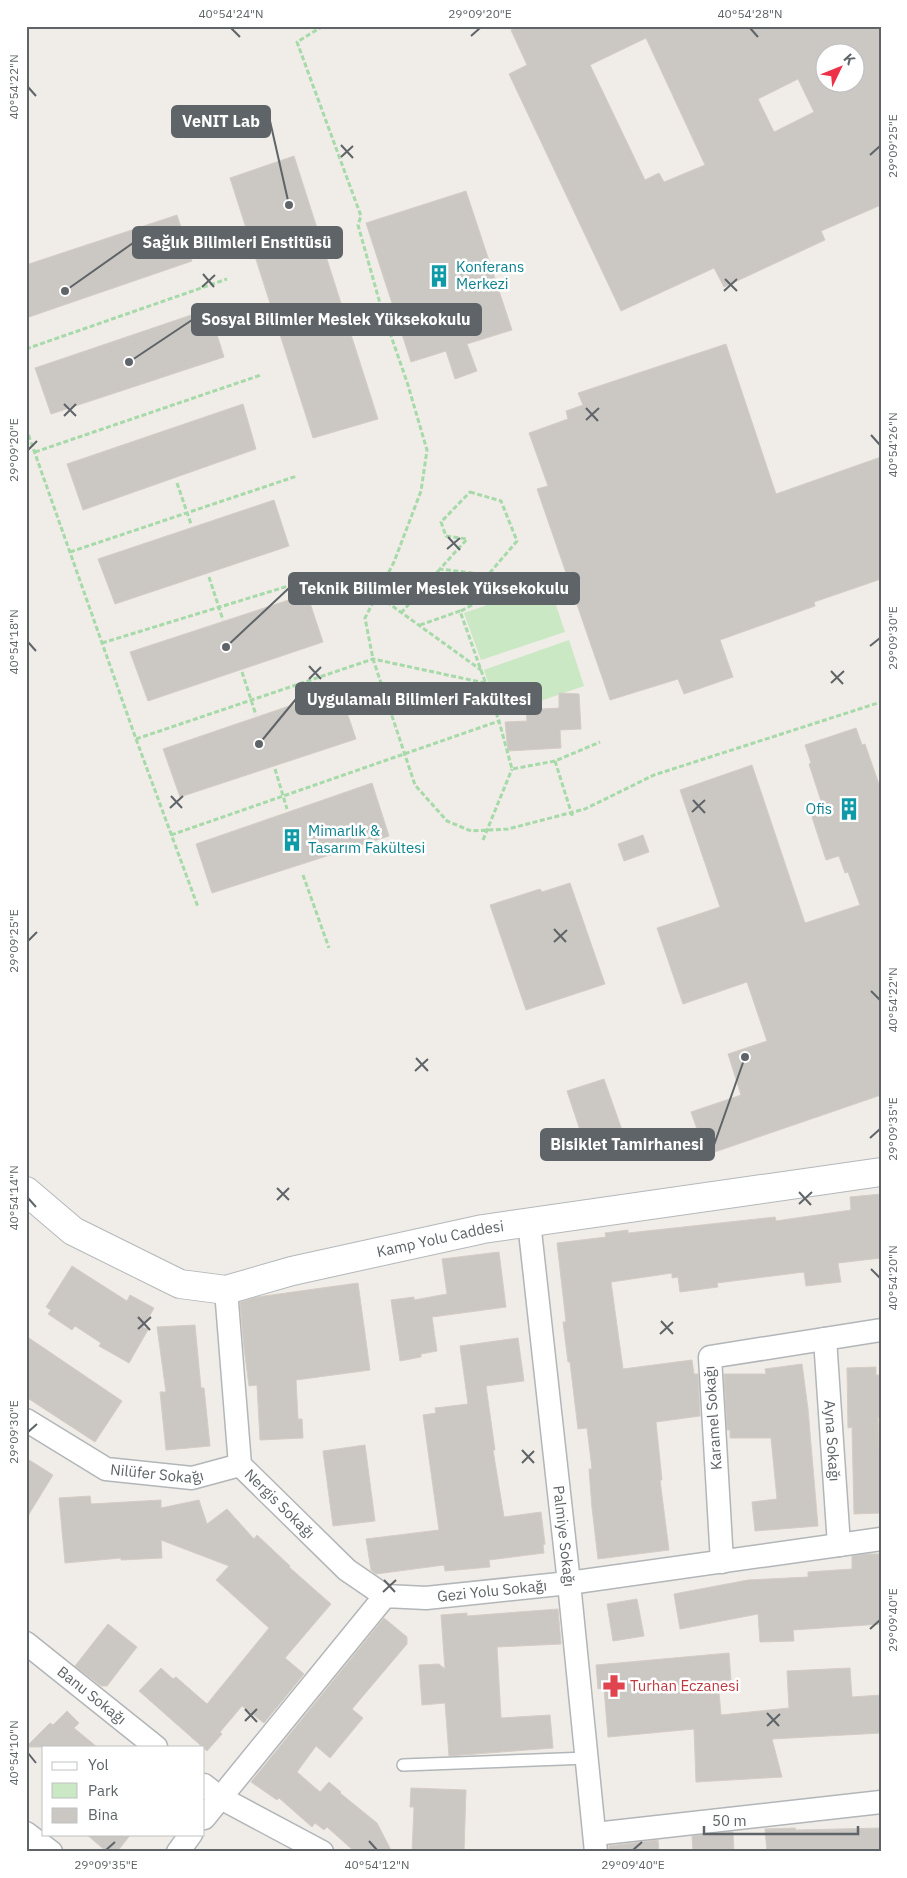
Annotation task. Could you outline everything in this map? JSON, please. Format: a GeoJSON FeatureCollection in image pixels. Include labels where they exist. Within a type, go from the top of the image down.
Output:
{"type":"FeatureCollection","features":[{"type":"Feature","properties":{"kind":"street","name":"Kamp Yolu Caddesi"},"geometry":{"type":"LineString","coordinates":[[26,1191],[73,1231],[180,1284],[226,1290],[292,1271],[483,1229],[881,1172]]}},
{"type":"Feature","properties":{"kind":"street","name":"Palmiye Sokağı"},"geometry":{"type":"LineString","coordinates":[[529,1222],[570,1583],[596,1843]]}},
{"type":"Feature","properties":{"kind":"street","name":"Nergis Sokağı"},"geometry":{"type":"LineString","coordinates":[[226,1290],[240,1465],[347,1570],[385,1596]]}},
{"type":"Feature","properties":{"kind":"street","name":"Karamel Sokağı"},"geometry":{"type":"LineString","coordinates":[[722,1562],[710,1357],[881,1330]]}},
{"type":"Feature","properties":{"kind":"street","name":"Ayna Sokağı"},"geometry":{"type":"LineString","coordinates":[[825,1339],[839,1545]]}},
{"type":"Feature","properties":{"kind":"street","name":"Nilüfer Sokağı"},"geometry":{"type":"LineString","coordinates":[[26,1420],[106,1469],[192,1478],[240,1465]]}},
{"type":"Feature","properties":{"kind":"street","name":"Gezi Yolu Sokağı"},"geometry":{"type":"LineString","coordinates":[[385,1596],[426,1598],[570,1583],[881,1539]]}},
{"type":"Feature","properties":{"kind":"street"},"geometry":{"type":"LineString","coordinates":[[205,1814],[211,1791],[385,1596]]}},
{"type":"Feature","properties":{"kind":"street","name":"Banu Sokağı"},"geometry":{"type":"LineString","coordinates":[[26,1643],[155,1746]]}},
{"type":"Feature","properties":{"kind":"street"},"geometry":{"type":"LineString","coordinates":[[211,1791],[322,1852]]}},
{"type":"Feature","properties":{"kind":"street"},"geometry":{"type":"LineString","coordinates":[[596,1843],[881,1802]]}},
{"type":"Feature","properties":{"kind":"street"},"geometry":{"type":"LineString","coordinates":[[26,1833],[51,1852]]}},
{"type":"Feature","properties":{"kind":"street"},"geometry":{"type":"LineString","coordinates":[[178,1852],[190,1836]]}},
{"type":"Feature","properties":{"kind":"lane"},"geometry":{"type":"LineString","coordinates":[[403,1766],[588,1758]]}},
{"type":"Feature","properties":{"kind":"path"},"geometry":{"type":"LineString","coordinates":[[323,26],[297,42],[361,216],[358,225],[363,244],[381,307],[407,382],[427,450],[422,491],[394,562],[366,618],[373,659],[415,785],[447,821],[471,831],[508,829],[585,809],[654,775],[881,702]]}},
{"type":"Feature","properties":{"kind":"path"},"geometry":{"type":"LineString","coordinates":[[26,349],[227,279]]}},
{"type":"Feature","properties":{"kind":"path"},"geometry":{"type":"LineString","coordinates":[[35,452],[261,375]]}},
{"type":"Feature","properties":{"kind":"path"},"geometry":{"type":"LineString","coordinates":[[26,428],[136,739],[198,907]]}},
{"type":"Feature","properties":{"kind":"path"},"geometry":{"type":"LineString","coordinates":[[70,552],[296,476]]}},
{"type":"Feature","properties":{"kind":"path"},"geometry":{"type":"LineString","coordinates":[[177,483],[191,524]]}},
{"type":"Feature","properties":{"kind":"path"},"geometry":{"type":"LineString","coordinates":[[401,613],[440,569],[467,539],[446,536],[441,522],[470,492],[502,501],[517,540],[488,575],[440,569]]}},
{"type":"Feature","properties":{"kind":"path"},"geometry":{"type":"LineString","coordinates":[[420,626],[472,605],[480,575]]}},
{"type":"Feature","properties":{"kind":"path"},"geometry":{"type":"LineString","coordinates":[[102,643],[321,576],[377,595],[481,670]]}},
{"type":"Feature","properties":{"kind":"path"},"geometry":{"type":"LineString","coordinates":[[210,577],[223,620]]}},
{"type":"Feature","properties":{"kind":"path"},"geometry":{"type":"LineString","coordinates":[[460,611],[499,721],[512,769],[483,840]]}},
{"type":"Feature","properties":{"kind":"path"},"geometry":{"type":"LineString","coordinates":[[136,739],[373,659],[485,683]]}},
{"type":"Feature","properties":{"kind":"path"},"geometry":{"type":"LineString","coordinates":[[242,672],[256,715]]}},
{"type":"Feature","properties":{"kind":"path"},"geometry":{"type":"LineString","coordinates":[[171,835],[499,721]]}},
{"type":"Feature","properties":{"kind":"path"},"geometry":{"type":"LineString","coordinates":[[512,769],[555,761],[600,742]]}},
{"type":"Feature","properties":{"kind":"path"},"geometry":{"type":"LineString","coordinates":[[555,761],[573,818]]}},
{"type":"Feature","properties":{"kind":"path"},"geometry":{"type":"LineString","coordinates":[[275,770],[287,809]]}},
{"type":"Feature","properties":{"kind":"path"},"geometry":{"type":"LineString","coordinates":[[303,875],[329,948]]}},
{"type":"Feature","properties":{"kind":"green space"},"geometry":{"type":"Polygon","coordinates":[[[549,584],[565,632],[481,660],[464,613],[549,584]]]}},
{"type":"Feature","properties":{"kind":"green space"},"geometry":{"type":"Polygon","coordinates":[[[569,640],[584,686],[499,715],[484,670],[569,640]]]}},
{"type":"Feature","properties":{"kind":"building"},"geometry":{"type":"Polygon","coordinates":[[[520,26],[881,26],[881,205],[821,231],[825,240],[724,287],[714,268],[621,311],[509,74],[527,65],[511,30],[520,26]],[[646,38],[590,65],[645,180],[659,173],[664,182],[705,165],[646,38]],[[798,79],[758,99],[774,132],[814,112],[798,79]]]}},
{"type":"Feature","properties":{"kind":"building"},"geometry":{"type":"Polygon","coordinates":[[[294,156],[378,419],[313,438],[230,178],[294,156]]]}},
{"type":"Feature","properties":{"kind":"building","name":"Konferans Merkezi"},"geometry":{"type":"Polygon","coordinates":[[[466,191],[512,330],[467,344],[477,371],[455,379],[446,351],[411,362],[366,223],[466,191]]]}},
{"type":"Feature","properties":{"kind":"building"},"geometry":{"type":"Polygon","coordinates":[[[177,215],[192,261],[26,318],[26,265],[177,215]]]}},
{"type":"Feature","properties":{"kind":"building"},"geometry":{"type":"Polygon","coordinates":[[[209,309],[224,357],[51,414],[35,368],[209,309]]]}},
{"type":"Feature","properties":{"kind":"building"},"geometry":{"type":"Polygon","coordinates":[[[726,344],[776,494],[881,457],[881,579],[814,602],[815,606],[720,640],[733,677],[684,694],[678,679],[610,700],[537,489],[548,486],[529,433],[568,419],[566,411],[583,405],[578,393],[726,344]]]}},
{"type":"Feature","properties":{"kind":"building"},"geometry":{"type":"Polygon","coordinates":[[[243,404],[256,449],[83,510],[67,464],[243,404]]]}},
{"type":"Feature","properties":{"kind":"building"},"geometry":{"type":"Polygon","coordinates":[[[274,500],[289,546],[115,604],[98,559],[274,500]]]}},
{"type":"Feature","properties":{"kind":"building"},"geometry":{"type":"Polygon","coordinates":[[[307,594],[323,642],[148,701],[130,652],[307,594]]]}},
{"type":"Feature","properties":{"kind":"building"},"geometry":{"type":"Polygon","coordinates":[[[339,689],[356,739],[180,797],[163,749],[339,689]]]}},
{"type":"Feature","properties":{"kind":"building"},"geometry":{"type":"Polygon","coordinates":[[[559,693],[579,694],[581,729],[560,730],[561,748],[508,751],[505,722],[527,721],[526,710],[559,708],[559,693]]]}},
{"type":"Feature","properties":{"kind":"building"},"geometry":{"type":"Polygon","coordinates":[[[856,728],[862,745],[865,744],[881,790],[881,1095],[706,1155],[691,1112],[741,1095],[728,1054],[767,1041],[747,982],[683,1004],[657,928],[720,907],[680,790],[752,765],[805,923],[860,905],[848,872],[845,873],[839,856],[826,860],[810,811],[823,807],[805,745],[856,728]]]}},
{"type":"Feature","properties":{"kind":"building","name":"Mimarlık & Tasarım Fakültesi"},"geometry":{"type":"Polygon","coordinates":[[[372,783],[389,836],[212,893],[196,844],[372,783]]]}},
{"type":"Feature","properties":{"kind":"building"},"geometry":{"type":"Polygon","coordinates":[[[643,835],[649,852],[624,861],[618,844],[643,835]]]}},
{"type":"Feature","properties":{"kind":"building"},"geometry":{"type":"Polygon","coordinates":[[[570,883],[605,984],[526,1010],[490,905],[540,889],[542,892],[570,883]]]}},
{"type":"Feature","properties":{"kind":"building"},"geometry":{"type":"Polygon","coordinates":[[[604,1079],[628,1147],[590,1160],[567,1091],[604,1079]]]}},
{"type":"Feature","properties":{"kind":"building"},"geometry":{"type":"Polygon","coordinates":[[[881,1194],[881,1258],[838,1263],[841,1282],[806,1286],[804,1272],[717,1283],[718,1287],[680,1292],[678,1277],[672,1278],[672,1273],[611,1282],[623,1369],[692,1360],[694,1374],[698,1374],[700,1416],[656,1422],[662,1480],[660,1480],[669,1550],[598,1559],[592,1508],[589,1469],[592,1469],[587,1428],[578,1429],[563,1322],[566,1322],[557,1243],[606,1237],[605,1233],[628,1230],[628,1233],[775,1217],[776,1221],[851,1210],[850,1197],[881,1194]]]}},
{"type":"Feature","properties":{"kind":"building"},"geometry":{"type":"Polygon","coordinates":[[[499,1252],[506,1307],[432,1317],[437,1351],[421,1354],[421,1357],[400,1361],[391,1300],[414,1297],[414,1300],[447,1294],[442,1259],[499,1252]]]}},
{"type":"Feature","properties":{"kind":"building"},"geometry":{"type":"Polygon","coordinates":[[[72,1266],[127,1301],[130,1295],[154,1308],[143,1328],[149,1328],[129,1363],[99,1346],[101,1343],[75,1326],[72,1330],[48,1314],[51,1310],[46,1307],[72,1266]]]}},
{"type":"Feature","properties":{"kind":"building"},"geometry":{"type":"Polygon","coordinates":[[[358,1283],[370,1370],[296,1380],[298,1419],[302,1419],[303,1438],[260,1440],[257,1385],[249,1386],[240,1302],[257,1297],[358,1283]]]}},
{"type":"Feature","properties":{"kind":"building"},"geometry":{"type":"Polygon","coordinates":[[[195,1325],[201,1388],[204,1388],[210,1446],[166,1450],[160,1392],[166,1392],[157,1327],[195,1325]]]}},
{"type":"Feature","properties":{"kind":"building"},"geometry":{"type":"Polygon","coordinates":[[[26,1336],[122,1401],[95,1442],[26,1397],[26,1336]]]}},
{"type":"Feature","properties":{"kind":"building"},"geometry":{"type":"Polygon","coordinates":[[[518,1338],[524,1381],[486,1386],[495,1450],[493,1450],[504,1517],[541,1512],[545,1544],[543,1545],[544,1553],[489,1560],[490,1567],[445,1571],[444,1565],[376,1574],[371,1570],[366,1539],[439,1530],[423,1415],[436,1413],[435,1408],[468,1404],[460,1346],[518,1338]]]}},
{"type":"Feature","properties":{"kind":"building"},"geometry":{"type":"Polygon","coordinates":[[[802,1364],[808,1409],[818,1526],[755,1531],[752,1502],[777,1499],[771,1438],[730,1438],[730,1430],[727,1430],[724,1374],[766,1374],[765,1369],[802,1364]]]}},
{"type":"Feature","properties":{"kind":"building"},"geometry":{"type":"Polygon","coordinates":[[[876,1367],[876,1375],[881,1375],[881,1417],[878,1418],[879,1449],[881,1449],[881,1513],[854,1514],[852,1427],[848,1428],[847,1368],[876,1367]]]}},
{"type":"Feature","properties":{"kind":"building"},"geometry":{"type":"Polygon","coordinates":[[[365,1445],[375,1521],[333,1526],[323,1451],[365,1445]]]}},
{"type":"Feature","properties":{"kind":"building"},"geometry":{"type":"Polygon","coordinates":[[[26,1458],[53,1475],[26,1519],[26,1458]]]}},
{"type":"Feature","properties":{"kind":"building"},"geometry":{"type":"Polygon","coordinates":[[[90,1496],[91,1504],[161,1500],[161,1508],[199,1500],[207,1524],[227,1509],[254,1539],[257,1535],[289,1567],[331,1604],[285,1658],[304,1674],[264,1723],[242,1706],[207,1751],[205,1746],[201,1746],[139,1691],[161,1668],[173,1679],[176,1677],[207,1704],[269,1628],[216,1580],[229,1566],[161,1540],[162,1558],[121,1560],[121,1558],[65,1563],[59,1498],[90,1496]]]}},
{"type":"Feature","properties":{"kind":"building"},"geometry":{"type":"Polygon","coordinates":[[[881,1554],[881,1624],[793,1630],[794,1641],[760,1642],[758,1614],[680,1629],[674,1594],[748,1580],[808,1577],[808,1572],[852,1569],[852,1556],[881,1554]]]}},
{"type":"Feature","properties":{"kind":"building"},"geometry":{"type":"Polygon","coordinates":[[[637,1599],[644,1636],[613,1641],[607,1604],[637,1599]]]}},
{"type":"Feature","properties":{"kind":"building"},"geometry":{"type":"Polygon","coordinates":[[[558,1609],[561,1644],[497,1647],[501,1718],[550,1715],[553,1748],[449,1756],[445,1703],[422,1705],[419,1665],[439,1664],[445,1669],[441,1615],[467,1613],[467,1616],[558,1609]]]}},
{"type":"Feature","properties":{"kind":"building"},"geometry":{"type":"Polygon","coordinates":[[[384,1618],[407,1637],[407,1644],[352,1709],[363,1718],[330,1758],[316,1746],[297,1772],[320,1792],[329,1782],[341,1792],[377,1823],[392,1852],[355,1852],[327,1827],[324,1830],[315,1823],[312,1827],[279,1798],[277,1800],[251,1782],[384,1618]]]}},
{"type":"Feature","properties":{"kind":"building"},"geometry":{"type":"Polygon","coordinates":[[[108,1624],[137,1647],[107,1686],[101,1686],[75,1666],[108,1624]]]}},
{"type":"Feature","properties":{"kind":"building"},"geometry":{"type":"Polygon","coordinates":[[[729,1653],[731,1680],[718,1681],[721,1715],[789,1708],[787,1671],[850,1668],[852,1697],[881,1695],[881,1733],[772,1739],[782,1777],[696,1782],[694,1729],[608,1737],[604,1688],[598,1689],[596,1665],[729,1653]]]}},
{"type":"Feature","properties":{"kind":"building"},"geometry":{"type":"Polygon","coordinates":[[[67,1711],[79,1723],[74,1728],[96,1746],[26,1747],[50,1723],[53,1725],[67,1711]]]}},
{"type":"Feature","properties":{"kind":"building"},"geometry":{"type":"Polygon","coordinates":[[[411,1788],[466,1790],[464,1852],[412,1852],[414,1807],[410,1807],[411,1788]]]}},
{"type":"Feature","properties":{"kind":"building"},"geometry":{"type":"Polygon","coordinates":[[[795,1828],[796,1830],[881,1828],[881,1852],[767,1852],[765,1829],[795,1828]]]}},
{"type":"Feature","properties":{"kind":"building"},"geometry":{"type":"Polygon","coordinates":[[[733,1832],[734,1852],[693,1852],[692,1836],[733,1832]]]}},
{"type":"Feature","properties":{"kind":"building"},"geometry":{"type":"Polygon","coordinates":[[[88,1836],[129,1836],[117,1852],[107,1852],[88,1836]]]}},
{"type":"Feature","properties":{"kind":"building"},"geometry":{"type":"Polygon","coordinates":[[[658,1840],[659,1852],[609,1852],[609,1846],[658,1840]]]}},
{"type":"Feature","properties":{"kind":"place","name":"VeNIT Lab"},"geometry":{"type":"Point","coordinates":[289,205]}},
{"type":"Feature","properties":{"kind":"place","name":"Konferans Merkezi"},"geometry":{"type":"Point","coordinates":[439,276]}},
{"type":"Feature","properties":{"kind":"place","name":"Sağlık Bilimleri Enstitüsü"},"geometry":{"type":"Point","coordinates":[65,291]}},
{"type":"Feature","properties":{"kind":"place","name":"Sosyal Bilimler Meslek Yüksekokulu"},"geometry":{"type":"Point","coordinates":[129,362]}},
{"type":"Feature","properties":{"kind":"place","name":"Teknik Bilimler Meslek Yüksekokulu"},"geometry":{"type":"Point","coordinates":[226,647]}},
{"type":"Feature","properties":{"kind":"place","name":"Uygulamalı Bilimleri Fakültesi"},"geometry":{"type":"Point","coordinates":[259,744]}},
{"type":"Feature","properties":{"kind":"place","name":"Ofis"},"geometry":{"type":"Point","coordinates":[849,809]}},
{"type":"Feature","properties":{"kind":"place","name":"Mimarlık & Tasarım Fakültesi"},"geometry":{"type":"Point","coordinates":[292,840]}},
{"type":"Feature","properties":{"kind":"place","name":"Bisiklet Tamirhanesi"},"geometry":{"type":"Point","coordinates":[745,1057]}},
{"type":"Feature","properties":{"kind":"place","name":"Turhan Eczanesi"},"geometry":{"type":"Point","coordinates":[614,1686]}}]}
